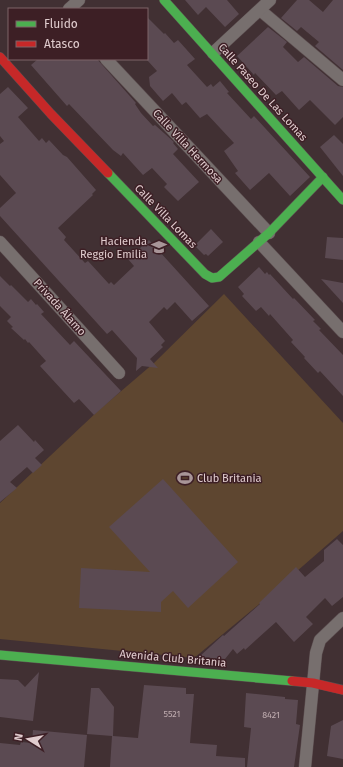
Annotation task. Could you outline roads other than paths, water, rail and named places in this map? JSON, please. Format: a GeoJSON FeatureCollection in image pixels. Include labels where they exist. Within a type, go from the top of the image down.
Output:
{"type":"FeatureCollection","features":[{"type":"Feature","properties":{"kind":"street"},"geometry":{"type":"LineString","coordinates":[[70,8],[79,0]]}},
{"type":"Feature","properties":{"kind":"street","name":"Calle Paseo De Las Lomas"},"geometry":{"type":"LineString","coordinates":[[164,0],[343,200]]}},
{"type":"Feature","properties":{"kind":"street"},"geometry":{"type":"LineString","coordinates":[[213,53],[270,0]]}},
{"type":"Feature","properties":{"kind":"street"},"geometry":{"type":"LineString","coordinates":[[260,10],[343,80]]}},
{"type":"Feature","properties":{"kind":"street","name":"Calle Villa Lomas"},"geometry":{"type":"LineString","coordinates":[[6,60],[51,114],[205,274],[212,278],[219,277],[269,233],[323,177]]}},
{"type":"Feature","properties":{"kind":"street","name":"Calle Villa Hermosa"},"geometry":{"type":"LineString","coordinates":[[107,60],[269,233]]}},
{"type":"Feature","properties":{"kind":"street","name":"Privada Álamo"},"geometry":{"type":"LineString","coordinates":[[0,242],[119,373]]}},
{"type":"Feature","properties":{"kind":"street"},"geometry":{"type":"LineString","coordinates":[[259,242],[343,332]]}},
{"type":"Feature","properties":{"kind":"street"},"geometry":{"type":"LineString","coordinates":[[305,767],[316,653],[320,640],[343,618]]}},
{"type":"Feature","properties":{"kind":"street","name":"Avenida Club Britania"},"geometry":{"type":"LineString","coordinates":[[0,656],[286,680],[313,683],[343,690]]}},
{"type":"Feature","properties":{"kind":"place","name":"Hacienda Reggio Emilia"},"geometry":{"type":"Point","coordinates":[159,247]}},
{"type":"Feature","properties":{"kind":"place","name":"Club Britania"},"geometry":{"type":"Point","coordinates":[185,478]}}]}
